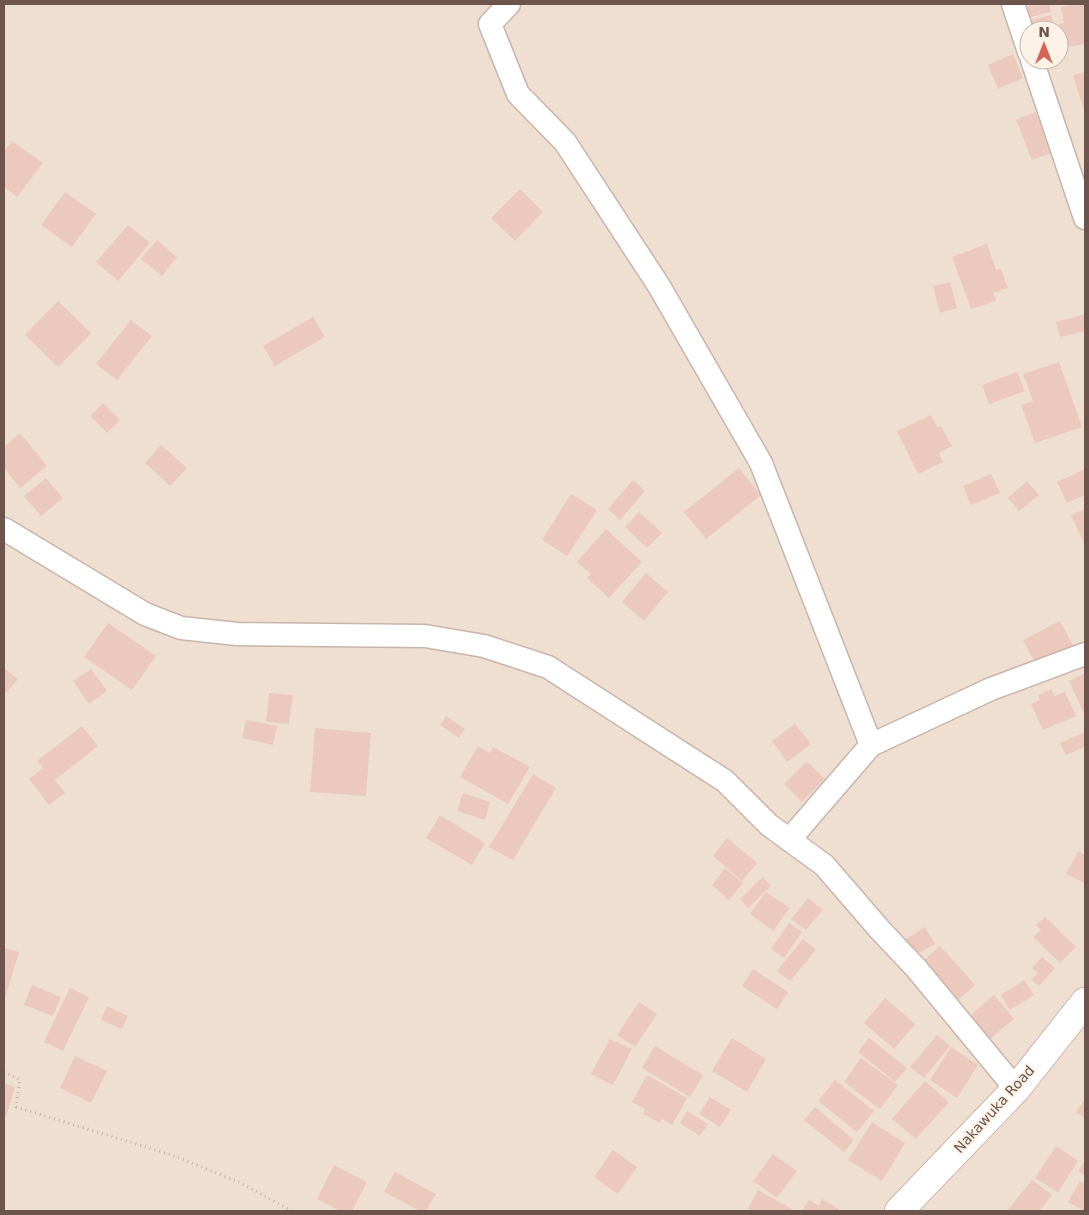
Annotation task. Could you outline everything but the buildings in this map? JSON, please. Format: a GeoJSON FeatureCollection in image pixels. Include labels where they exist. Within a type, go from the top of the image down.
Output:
{"type":"FeatureCollection","features":[{"type":"Feature","properties":{"kind":"main road","name":"Nakawuka Road"},"geometry":{"type":"LineString","coordinates":[[902,1210],[1016,1089],[1085,1002]]}},
{"type":"Feature","properties":{"kind":"street"},"geometry":{"type":"LineString","coordinates":[[509,4],[490,24],[518,94],[565,142],[659,286],[761,463],[871,745]]}},
{"type":"Feature","properties":{"kind":"street"},"geometry":{"type":"LineString","coordinates":[[1013,4],[1019,22]]}},
{"type":"Feature","properties":{"kind":"street"},"geometry":{"type":"LineString","coordinates":[[1035,70],[1085,218]]}},
{"type":"Feature","properties":{"kind":"street"},"geometry":{"type":"LineString","coordinates":[[4,529],[145,614],[181,628],[247,635],[425,636],[484,646],[548,668],[725,782],[769,826],[824,865],[916,968],[1016,1089]]}},
{"type":"Feature","properties":{"kind":"street"},"geometry":{"type":"LineString","coordinates":[[789,840],[871,745],[991,690],[1085,654]]}},
{"type":"Feature","properties":{"kind":"path"},"geometry":{"type":"LineString","coordinates":[[4,1072],[20,1080],[16,1107],[172,1155],[239,1182],[292,1211]]}},
{"type":"Feature","properties":{"kind":"shaded area"},"geometry":{"type":"Polygon","coordinates":[[[4,4],[1085,4],[1085,1211],[4,1211],[4,4]]]}}]}
